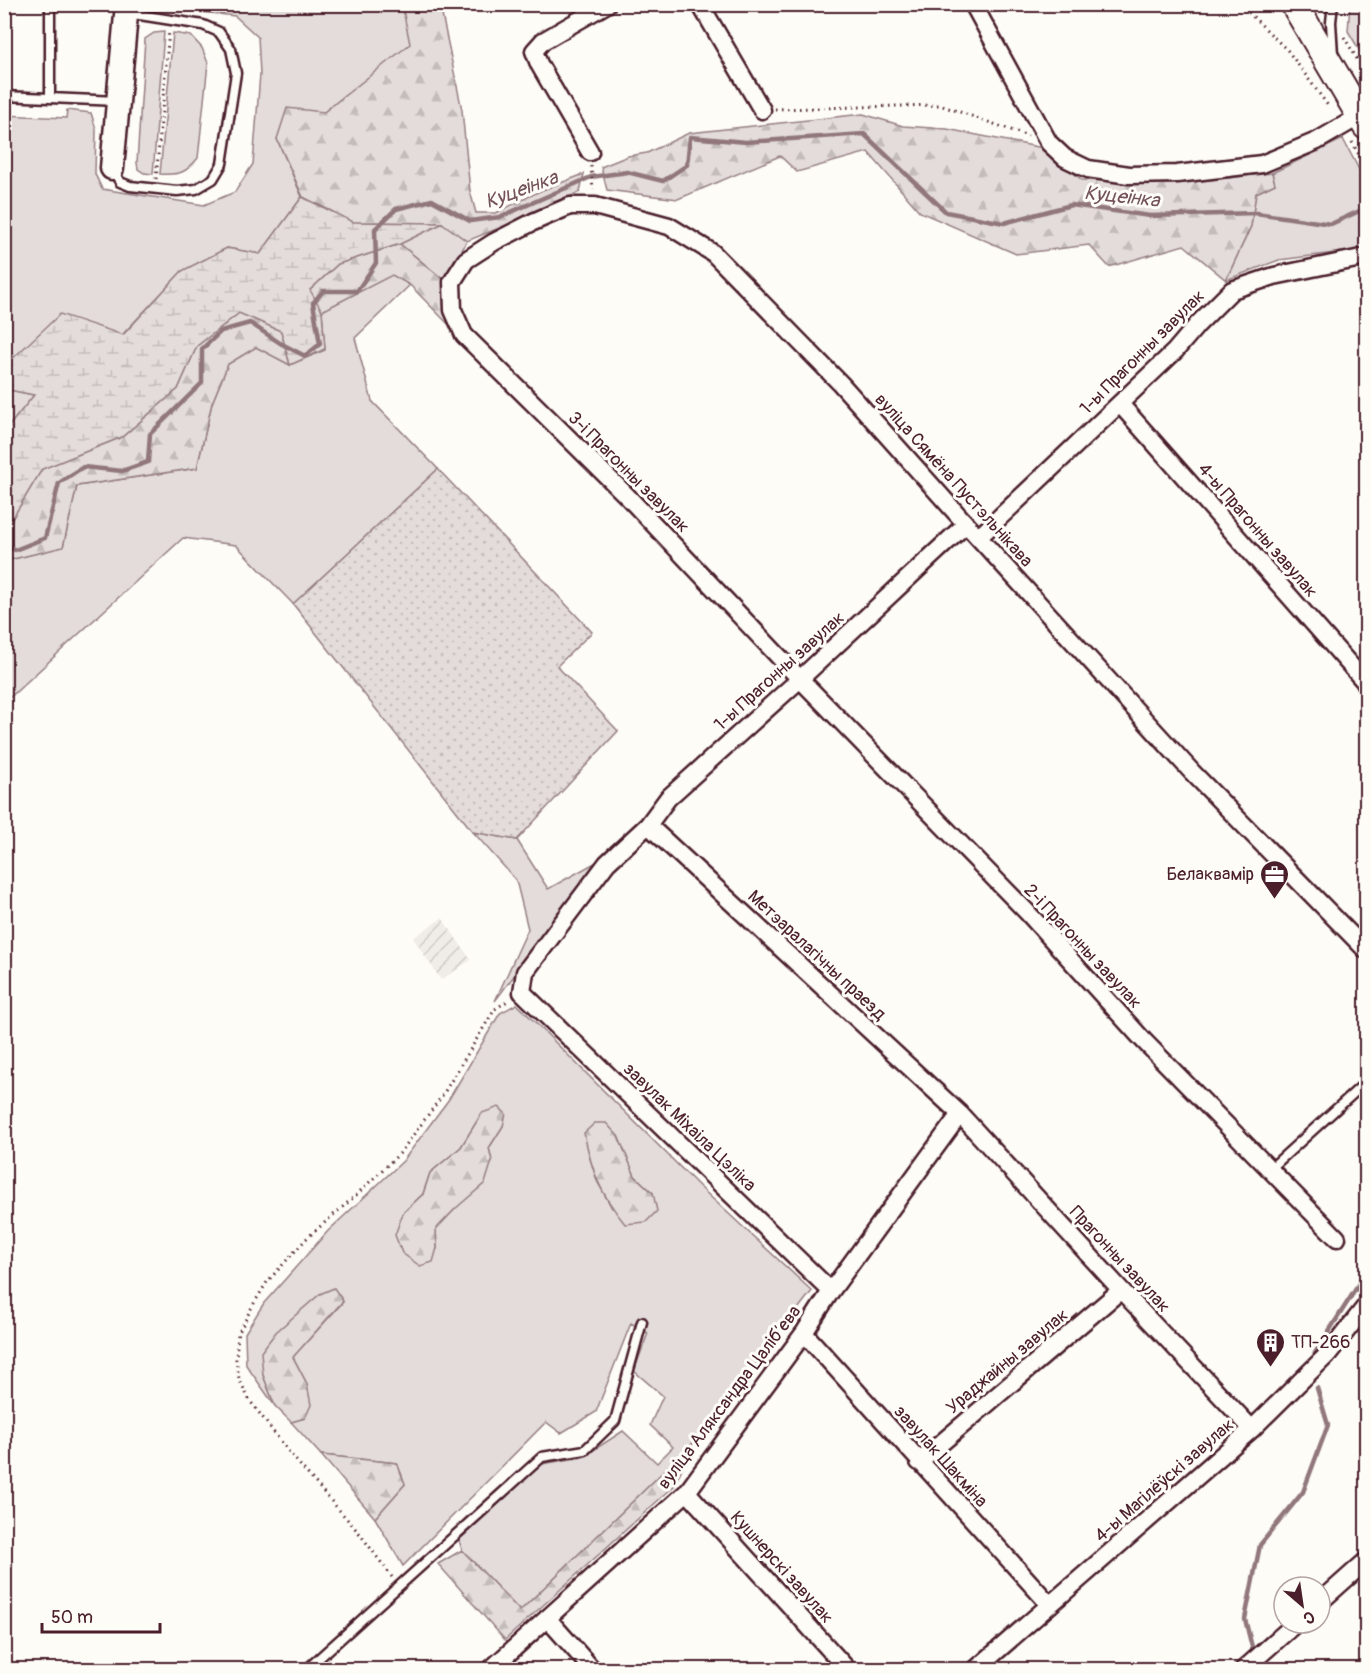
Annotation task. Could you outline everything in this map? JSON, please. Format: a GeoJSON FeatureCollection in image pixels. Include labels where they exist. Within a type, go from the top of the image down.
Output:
{"type":"FeatureCollection","features":[{"type":"Feature","properties":{"kind":"main road"},"geometry":{"type":"LineString","coordinates":[[1294,4],[1334,74],[1357,123]]}},
{"type":"Feature","properties":{"kind":"street"},"geometry":{"type":"LineString","coordinates":[[590,152],[538,64],[534,51],[543,41],[607,4]]}},
{"type":"Feature","properties":{"kind":"street"},"geometry":{"type":"LineString","coordinates":[[700,4],[762,110]]}},
{"type":"Feature","properties":{"kind":"street"},"geometry":{"type":"LineString","coordinates":[[972,4],[1049,143],[1065,158],[1088,169],[1129,175],[1177,174],[1262,164],[1357,123]]}},
{"type":"Feature","properties":{"kind":"street"},"geometry":{"type":"LineString","coordinates":[[112,168],[127,9]]}},
{"type":"Feature","properties":{"kind":"street","name":"вуліца Сямёна Пустэльнікава"},"geometry":{"type":"LineString","coordinates":[[452,282],[466,260],[494,242],[570,206],[595,206],[669,226],[713,253],[841,384],[1192,772],[1366,950]]}},
{"type":"Feature","properties":{"kind":"street","name":"1-ы Прагонны завулак"},"geometry":{"type":"LineString","coordinates":[[979,537],[1175,351],[1232,290],[1274,276],[1366,257]]}},
{"type":"Feature","properties":{"kind":"street","name":"3-і Прагонны завулак"},"geometry":{"type":"LineString","coordinates":[[452,282],[453,310],[464,335],[627,496],[800,679]]}},
{"type":"Feature","properties":{"kind":"street","name":"4-ы Прагонны завулак"},"geometry":{"type":"LineString","coordinates":[[1120,404],[1366,683]]}},
{"type":"Feature","properties":{"kind":"street","name":"1-ы Прагонны завулак"},"geometry":{"type":"LineString","coordinates":[[522,992],[525,972],[562,921],[607,863],[648,825],[668,798],[966,524]]}},
{"type":"Feature","properties":{"kind":"street","name":"2-і Прагонны завулак"},"geometry":{"type":"LineString","coordinates":[[800,679],[1027,912],[1144,1041],[1336,1238]]}},
{"type":"Feature","properties":{"kind":"street","name":"Метэаралагічны праезд"},"geometry":{"type":"LineString","coordinates":[[648,825],[960,1114]]}},
{"type":"Feature","properties":{"kind":"street","name":"завулак Міхаіла Цэліка"},"geometry":{"type":"LineString","coordinates":[[522,992],[831,1291]]}},
{"type":"Feature","properties":{"kind":"street","name":"Прагонны завулак"},"geometry":{"type":"LineString","coordinates":[[960,1114],[1252,1429]]}},
{"type":"Feature","properties":{"kind":"street","name":"вуліца Аляксандра Цалібʼева"},"geometry":{"type":"LineString","coordinates":[[490,1670],[687,1492],[960,1114]]}},
{"type":"Feature","properties":{"kind":"street","name":"Ураджайны завулак"},"geometry":{"type":"LineString","coordinates":[[919,1462],[1121,1290]]}},
{"type":"Feature","properties":{"kind":"street","name":"4-ы Магілёўскі завулак"},"geometry":{"type":"LineString","coordinates":[[975,1670],[1252,1429],[1328,1354],[1366,1306]]}},
{"type":"Feature","properties":{"kind":"street","name":"завулак Шакміна"},"geometry":{"type":"LineString","coordinates":[[804,1333],[1050,1605]]}},
{"type":"Feature","properties":{"kind":"street","name":"Кушнерскі завулак"},"geometry":{"type":"LineString","coordinates":[[687,1492],[848,1670]]}},
{"type":"Feature","properties":{"kind":"street"},"geometry":{"type":"LineString","coordinates":[[1332,1591],[1366,1561]]}},
{"type":"Feature","properties":{"kind":"street"},"geometry":{"type":"LineString","coordinates":[[547,1618],[593,1670]]}},
{"type":"Feature","properties":{"kind":"street"},"geometry":{"type":"LineString","coordinates":[[1243,1670],[1282,1635]]}},
{"type":"Feature","properties":{"kind":"lane"},"geometry":{"type":"LineString","coordinates":[[50,4],[50,98]]}},
{"type":"Feature","properties":{"kind":"lane"},"geometry":{"type":"LineString","coordinates":[[1333,4],[1331,22],[1334,74]]}},
{"type":"Feature","properties":{"kind":"lane"},"geometry":{"type":"LineString","coordinates":[[112,168],[120,182],[130,186],[155,189],[177,191],[196,189],[213,178],[222,164],[236,73],[231,49],[219,32],[203,25],[170,20],[127,9]]}},
{"type":"Feature","properties":{"kind":"lane"},"geometry":{"type":"LineString","coordinates":[[4,96],[119,101]]}},
{"type":"Feature","properties":{"kind":"lane"},"geometry":{"type":"LineString","coordinates":[[1270,1169],[1366,1082]]}},
{"type":"Feature","properties":{"kind":"lane"},"geometry":{"type":"LineString","coordinates":[[306,1670],[542,1457],[585,1450],[615,1420],[642,1322]]}},
{"type":"Feature","properties":{"kind":"path"},"geometry":{"type":"LineString","coordinates":[[1240,4],[1357,123],[1366,168]]}},
{"type":"Feature","properties":{"kind":"path"},"geometry":{"type":"LineString","coordinates":[[155,189],[170,20]]}},
{"type":"Feature","properties":{"kind":"path"},"geometry":{"type":"LineString","coordinates":[[762,110],[940,105],[1049,143]]}},
{"type":"Feature","properties":{"kind":"path"},"geometry":{"type":"LineString","coordinates":[[592,171],[593,185]]}},
{"type":"Feature","properties":{"kind":"path"},"geometry":{"type":"LineString","coordinates":[[399,1586],[360,1534],[292,1456],[250,1401],[238,1379],[236,1359],[238,1334],[267,1282],[307,1238],[400,1153],[442,1096],[495,1009],[522,992]]}},
{"type":"Feature","properties":{"kind":"shaded area"},"geometry":{"type":"Polygon","coordinates":[[[442,918],[471,960],[441,980],[413,938],[442,918]]]}},
{"type":"Feature","properties":{"kind":"green space"},"geometry":{"type":"Polygon","coordinates":[[[178,5],[402,5],[411,44],[324,112],[277,139],[302,197],[260,254],[227,248],[182,271],[122,335],[9,362],[9,390],[5,395],[4,115],[66,118],[67,110],[91,113],[96,129],[95,174],[102,189],[204,205],[235,192],[253,164],[260,74],[258,37],[235,16],[177,9],[178,5]]]}},
{"type":"Feature","properties":{"kind":"green space"},"geometry":{"type":"Polygon","coordinates":[[[402,5],[440,5],[462,110],[470,191],[476,213],[496,213],[540,191],[584,174],[580,192],[467,241],[442,223],[353,222],[303,197],[277,139],[287,108],[324,112],[410,44],[402,5]]]}},
{"type":"Feature","properties":{"kind":"green space"},"geometry":{"type":"Polygon","coordinates":[[[1350,5],[1366,5],[1366,61],[1348,31],[1350,5]]]}},
{"type":"Feature","properties":{"kind":"green space"},"geometry":{"type":"Polygon","coordinates":[[[164,32],[153,174],[144,173],[138,169],[137,163],[145,39],[154,33],[164,32]]]}},
{"type":"Feature","properties":{"kind":"green space"},"geometry":{"type":"Polygon","coordinates":[[[173,33],[191,36],[202,48],[208,63],[198,158],[182,172],[160,174],[173,33]]]}},
{"type":"Feature","properties":{"kind":"green space"},"geometry":{"type":"Polygon","coordinates":[[[863,114],[903,126],[947,129],[1043,148],[1082,180],[1172,184],[1272,173],[1275,184],[1256,193],[1251,226],[1226,280],[1184,245],[1109,267],[1089,245],[1016,254],[920,212],[868,152],[797,172],[780,156],[678,199],[607,190],[601,167],[628,156],[647,153],[689,133],[863,114]]]}},
{"type":"Feature","properties":{"kind":"green space"},"geometry":{"type":"Polygon","coordinates":[[[1343,139],[1366,183],[1366,249],[1279,260],[1226,280],[1251,226],[1256,193],[1275,184],[1272,173],[1343,139]]]}},
{"type":"Feature","properties":{"kind":"green space"},"geometry":{"type":"Polygon","coordinates":[[[302,197],[353,222],[443,223],[400,244],[338,264],[310,290],[322,311],[325,349],[290,365],[281,331],[239,313],[197,346],[178,389],[122,437],[42,469],[9,524],[5,521],[5,431],[34,395],[9,390],[9,362],[60,314],[123,335],[182,271],[227,248],[260,254],[302,197]]]}},
{"type":"Feature","properties":{"kind":"green space"},"geometry":{"type":"Polygon","coordinates":[[[443,223],[467,241],[445,281],[400,244],[443,223]]]}},
{"type":"Feature","properties":{"kind":"green space"},"geometry":{"type":"Polygon","coordinates":[[[400,244],[445,281],[450,326],[410,285],[392,275],[322,311],[309,291],[338,264],[400,244]]]}},
{"type":"Feature","properties":{"kind":"green space"},"geometry":{"type":"Polygon","coordinates":[[[391,274],[410,285],[355,338],[372,401],[438,469],[293,604],[236,545],[183,538],[5,702],[5,561],[63,547],[77,486],[197,468],[212,403],[228,364],[256,347],[290,365],[325,350],[322,311],[391,274]]]}},
{"type":"Feature","properties":{"kind":"green space"},"geometry":{"type":"Polygon","coordinates":[[[239,313],[281,331],[290,365],[256,347],[228,364],[212,403],[197,468],[77,486],[63,547],[5,561],[4,521],[9,524],[42,469],[122,437],[178,389],[197,346],[239,313]]]}},
{"type":"Feature","properties":{"kind":"green space"},"geometry":{"type":"Polygon","coordinates":[[[9,390],[34,395],[5,431],[5,395],[9,390]]]}},
{"type":"Feature","properties":{"kind":"green space"},"geometry":{"type":"Polygon","coordinates":[[[438,469],[592,632],[557,666],[618,731],[517,840],[473,832],[293,604],[438,469]]]}},
{"type":"Feature","properties":{"kind":"green space"},"geometry":{"type":"Polygon","coordinates":[[[473,832],[517,840],[548,889],[602,859],[495,1001],[528,929],[516,880],[473,832]]]}},
{"type":"Feature","properties":{"kind":"green space"},"geometry":{"type":"Polygon","coordinates":[[[517,1004],[700,1187],[812,1291],[693,1443],[520,1611],[462,1550],[459,1540],[542,1464],[583,1457],[623,1431],[657,1463],[673,1447],[650,1425],[663,1396],[634,1371],[648,1333],[631,1323],[596,1412],[561,1433],[546,1422],[403,1566],[375,1518],[405,1484],[397,1463],[321,1455],[291,1422],[305,1418],[307,1384],[293,1357],[343,1302],[320,1294],[300,1313],[263,1375],[275,1406],[246,1365],[245,1333],[264,1303],[328,1231],[403,1161],[449,1099],[500,1013],[517,1004]],[[482,1113],[461,1147],[430,1173],[423,1194],[403,1213],[437,1248],[436,1229],[455,1209],[492,1161],[489,1148],[503,1126],[482,1113]],[[618,1136],[589,1155],[597,1181],[612,1208],[653,1193],[635,1176],[618,1136]]]}},
{"type":"Feature","properties":{"kind":"green space"},"geometry":{"type":"Polygon","coordinates":[[[499,1107],[506,1114],[503,1126],[489,1148],[492,1161],[485,1183],[436,1229],[437,1248],[433,1262],[420,1266],[402,1253],[395,1235],[403,1213],[423,1194],[430,1173],[461,1147],[482,1113],[499,1107]]]}},
{"type":"Feature","properties":{"kind":"green space"},"geometry":{"type":"Polygon","coordinates":[[[595,1123],[606,1123],[618,1136],[635,1176],[653,1193],[657,1211],[646,1222],[625,1224],[603,1192],[590,1159],[584,1133],[595,1123]]]}},
{"type":"Feature","properties":{"kind":"green space"},"geometry":{"type":"Polygon","coordinates":[[[334,1288],[343,1301],[293,1357],[307,1384],[311,1405],[305,1418],[291,1422],[275,1406],[263,1375],[261,1352],[276,1332],[320,1294],[334,1288]]]}},
{"type":"Feature","properties":{"kind":"green space"},"geometry":{"type":"Polygon","coordinates":[[[693,1443],[674,1486],[505,1640],[438,1564],[462,1550],[520,1611],[693,1443]]]}},
{"type":"Feature","properties":{"kind":"green space"},"geometry":{"type":"Polygon","coordinates":[[[321,1455],[397,1463],[405,1484],[375,1518],[321,1455]]]}},
{"type":"Feature","properties":{"kind":"waterway","name":"Куцеінка"},"geometry":{"type":"LineString","coordinates":[[4,543],[15,550],[45,538],[59,483],[83,467],[122,471],[148,462],[150,434],[202,383],[202,349],[221,331],[250,323],[305,356],[320,344],[313,303],[323,291],[357,291],[376,263],[375,229],[396,209],[432,200],[470,221],[500,217],[591,177],[627,172],[663,181],[687,165],[690,137],[746,142],[864,134],[946,212],[1004,223],[1071,205],[1150,216],[1256,213],[1331,224],[1366,208]]}},
{"type":"Feature","properties":{"kind":"waterway"},"geometry":{"type":"LineString","coordinates":[[1315,1353],[1366,1273]]}},
{"type":"Feature","properties":{"kind":"waterway"},"geometry":{"type":"LineString","coordinates":[[1254,1655],[1245,1619],[1260,1545],[1303,1492],[1328,1425],[1317,1388]]}},
{"type":"Feature","properties":{"kind":"place","name":"Белаквамір"},"geometry":{"type":"Point","coordinates":[1275,900]}},
{"type":"Feature","properties":{"kind":"place","name":"ТП-266"},"geometry":{"type":"Point","coordinates":[1270,1368]}}]}
